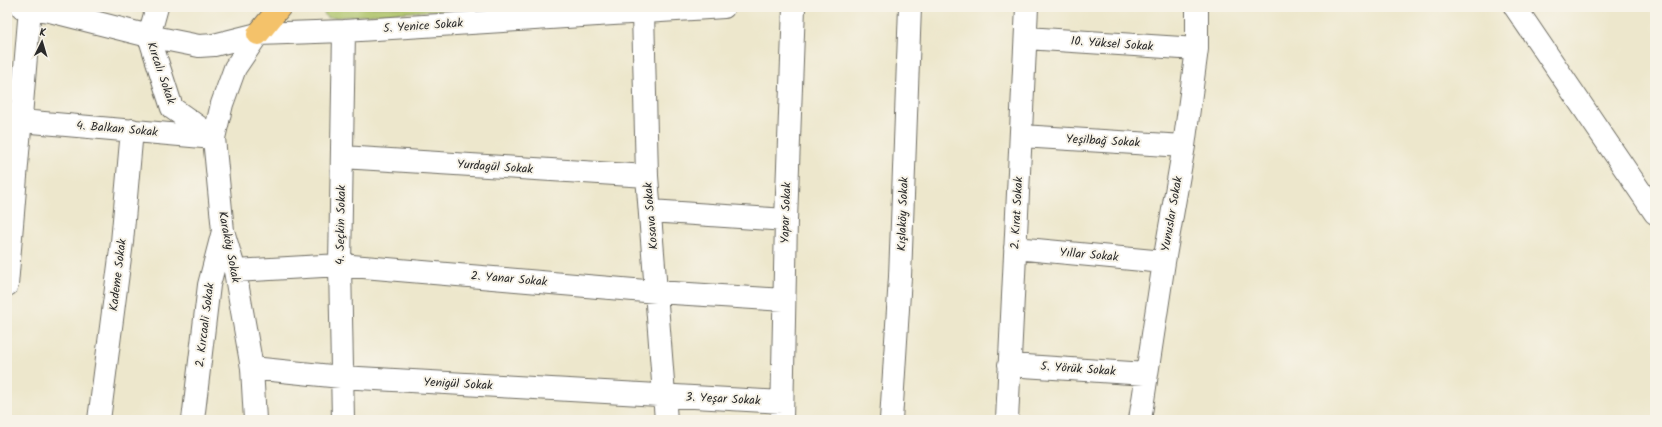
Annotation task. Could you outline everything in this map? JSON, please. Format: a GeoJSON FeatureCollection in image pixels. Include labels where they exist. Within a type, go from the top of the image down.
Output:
{"type":"FeatureCollection","features":[{"type":"Feature","properties":{"kind":"main road"},"geometry":{"type":"LineString","coordinates":[[258,34],[280,7]]}},
{"type":"Feature","properties":{"kind":"street"},"geometry":{"type":"LineString","coordinates":[[149,36],[157,7]]}},
{"type":"Feature","properties":{"kind":"street","name":"5. Yenice Sokak"},"geometry":{"type":"LineString","coordinates":[[38,8],[149,36],[199,46],[214,45],[258,34],[344,31],[724,7]]}},
{"type":"Feature","properties":{"kind":"street","name":"Yapar Sokak"},"geometry":{"type":"LineString","coordinates":[[782,411],[786,220],[794,7]]}},
{"type":"Feature","properties":{"kind":"street","name":"Kışlaköy Sokak"},"geometry":{"type":"LineString","coordinates":[[891,420],[900,277],[910,7]]}},
{"type":"Feature","properties":{"kind":"street","name":"2. Kırat Sokak"},"geometry":{"type":"LineString","coordinates":[[1007,420],[1027,7]]}},
{"type":"Feature","properties":{"kind":"street","name":"Yunuslar Sokak"},"geometry":{"type":"LineString","coordinates":[[1140,420],[1146,374],[1184,146],[1197,49],[1197,7]]}},
{"type":"Feature","properties":{"kind":"street"},"geometry":{"type":"LineString","coordinates":[[1515,7],[1655,213]]}},
{"type":"Feature","properties":{"kind":"street"},"geometry":{"type":"LineString","coordinates":[[7,285],[20,121],[38,8]]}},
{"type":"Feature","properties":{"kind":"street","name":"Kosava Sokak"},"geometry":{"type":"LineString","coordinates":[[643,12],[647,176],[666,420]]}},
{"type":"Feature","properties":{"kind":"street","name":"4. Seçkin Sokak"},"geometry":{"type":"LineString","coordinates":[[343,420],[340,265],[344,31]]}},
{"type":"Feature","properties":{"kind":"street","name":"Karaköy Sokak"},"geometry":{"type":"LineString","coordinates":[[255,420],[252,368],[234,271],[223,231],[214,138],[222,104],[235,68],[258,34]]}},
{"type":"Feature","properties":{"kind":"street","name":"Kırcalı Sokak"},"geometry":{"type":"LineString","coordinates":[[149,36],[172,108],[214,138]]}},
{"type":"Feature","properties":{"kind":"street","name":"10. Yüksel Sokak"},"geometry":{"type":"LineString","coordinates":[[1026,38],[1197,49]]}},
{"type":"Feature","properties":{"kind":"street","name":"4. Balkan Sokak"},"geometry":{"type":"LineString","coordinates":[[20,121],[214,138]]}},
{"type":"Feature","properties":{"kind":"street","name":"Kademe Sokak"},"geometry":{"type":"LineString","coordinates":[[99,420],[122,242],[132,130]]}},
{"type":"Feature","properties":{"kind":"street","name":"Yeşilbağ Sokak"},"geometry":{"type":"LineString","coordinates":[[1021,136],[1184,146]]}},
{"type":"Feature","properties":{"kind":"street","name":"Yurdagül Sokak"},"geometry":{"type":"LineString","coordinates":[[342,157],[647,176]]}},
{"type":"Feature","properties":{"kind":"street"},"geometry":{"type":"LineString","coordinates":[[650,210],[786,220]]}},
{"type":"Feature","properties":{"kind":"street","name":"2. Kırcaali Sokak"},"geometry":{"type":"LineString","coordinates":[[193,420],[208,285],[223,231]]}},
{"type":"Feature","properties":{"kind":"street","name":"Yıllar Sokak"},"geometry":{"type":"LineString","coordinates":[[1015,248],[1164,262]]}},
{"type":"Feature","properties":{"kind":"street","name":"2. Yanar Sokak"},"geometry":{"type":"LineString","coordinates":[[234,271],[340,265],[657,292],[784,300]]}},
{"type":"Feature","properties":{"kind":"street","name":"5. Yörük Sokak"},"geometry":{"type":"LineString","coordinates":[[1009,365],[1146,374]]}},
{"type":"Feature","properties":{"kind":"street","name":"Yenigül Sokak"},"geometry":{"type":"LineString","coordinates":[[252,368],[342,377],[665,396]]}},
{"type":"Feature","properties":{"kind":"street","name":"3. Yeşar Sokak"},"geometry":{"type":"LineString","coordinates":[[665,396],[782,411]]}},
{"type":"Feature","properties":{"kind":"green space"},"geometry":{"type":"Polygon","coordinates":[[[320,7],[483,7],[327,18],[320,7]]]}}]}
